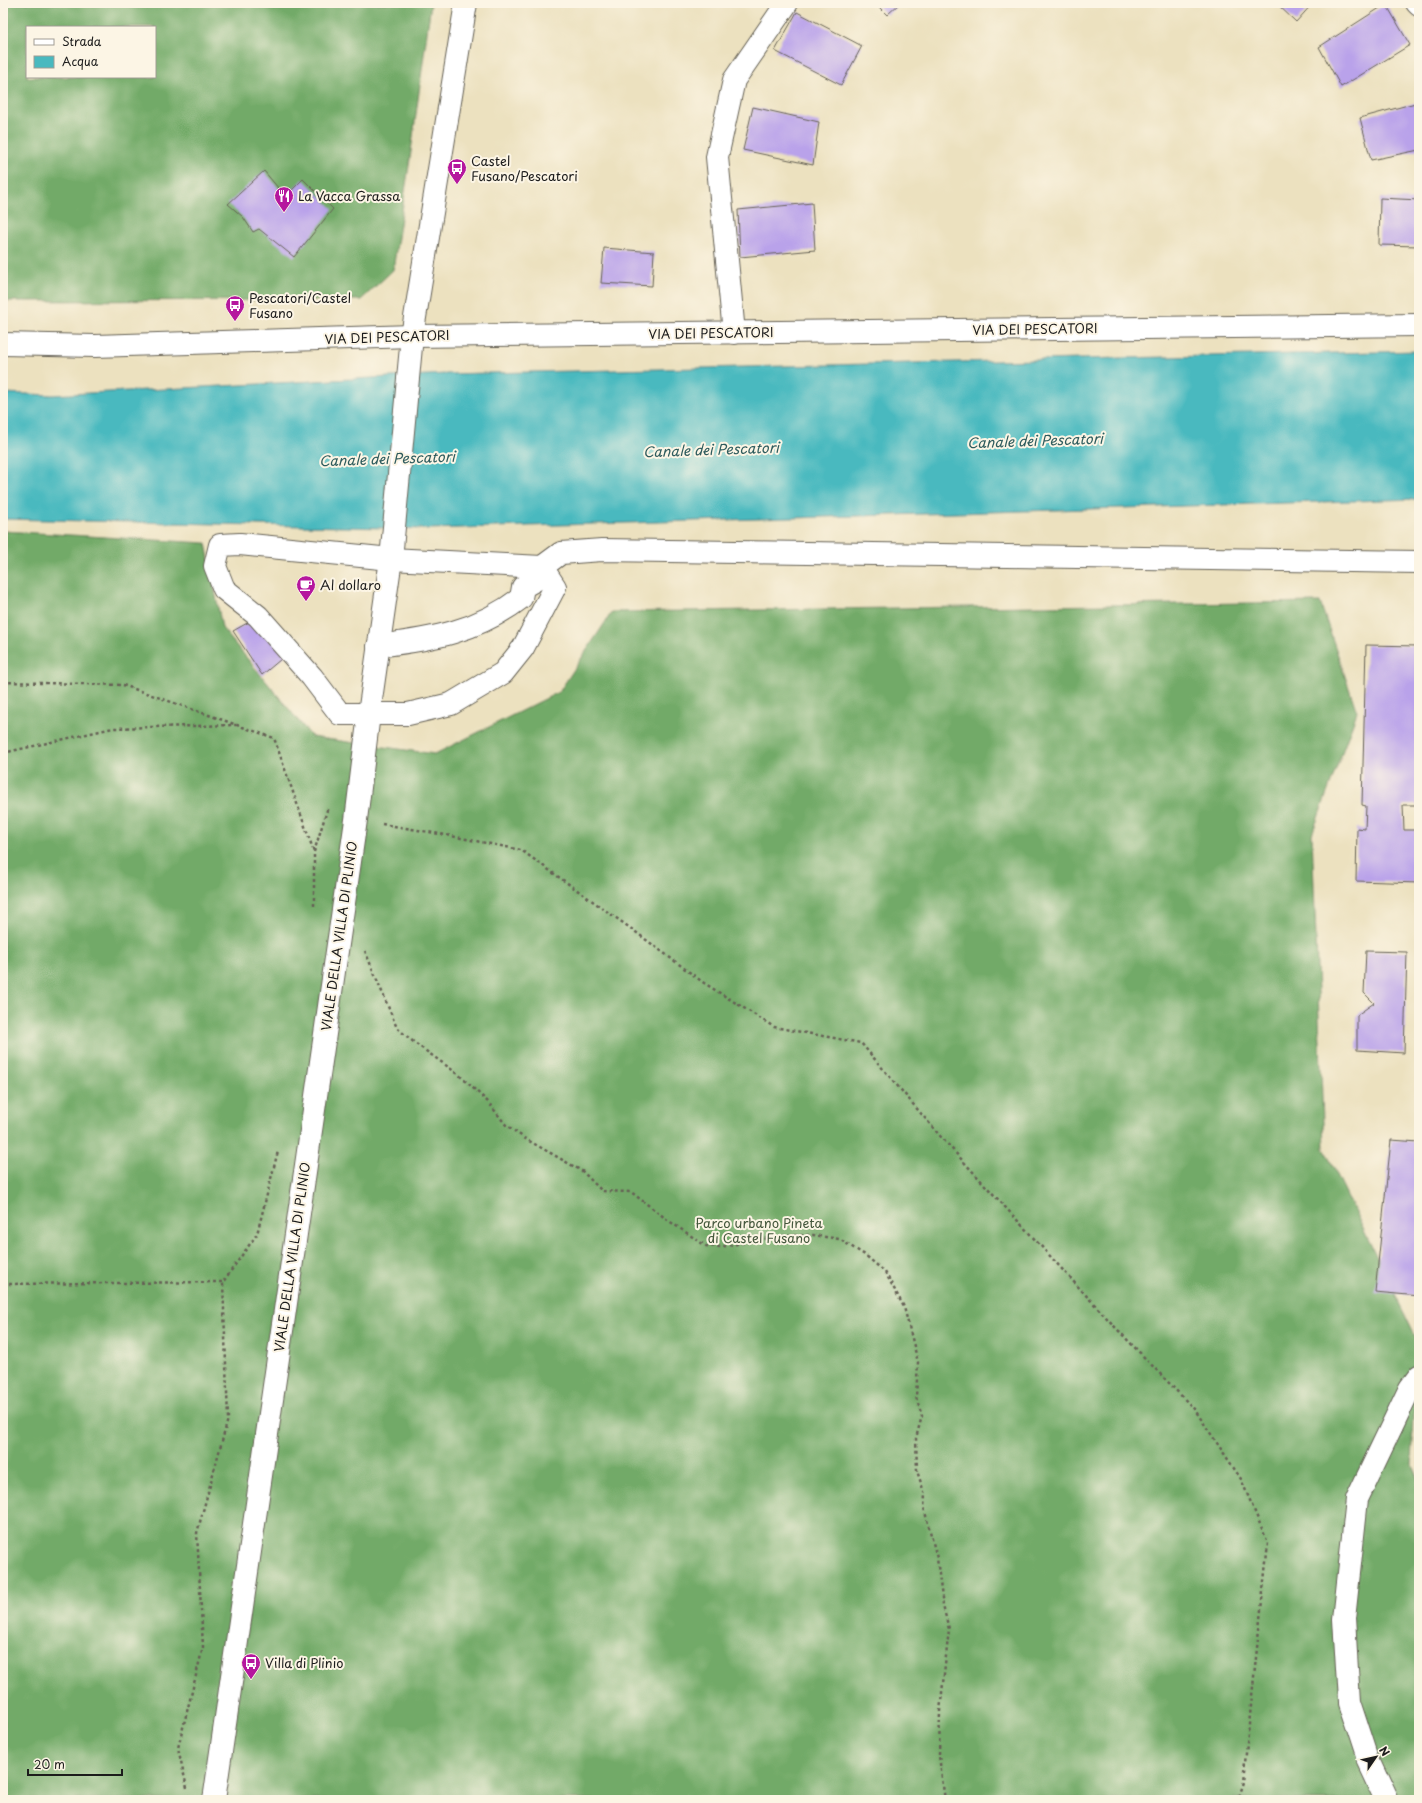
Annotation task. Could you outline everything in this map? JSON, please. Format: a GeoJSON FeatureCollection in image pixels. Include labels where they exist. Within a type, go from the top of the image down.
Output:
{"type":"FeatureCollection","features":[{"type":"Feature","properties":{"kind":"street","name":"VIALE DELLA VILLA DI PLINIO"},"geometry":{"type":"LineString","coordinates":[[214,1800],[356,820],[391,552],[412,336],[466,3]]}},
{"type":"Feature","properties":{"kind":"street"},"geometry":{"type":"LineString","coordinates":[[734,333],[717,158],[734,80],[787,3]]}},
{"type":"Feature","properties":{"kind":"street","name":"VIA DEI PESCATORI"},"geometry":{"type":"LineString","coordinates":[[3,344],[94,346],[412,336],[1419,325]]}},
{"type":"Feature","properties":{"kind":"street"},"geometry":{"type":"LineString","coordinates":[[240,544],[391,552],[542,567],[555,588],[524,648],[504,673],[451,704],[408,714],[340,714],[312,677],[258,616],[224,589],[215,566],[220,545],[240,544]]}},
{"type":"Feature","properties":{"kind":"street"},"geometry":{"type":"LineString","coordinates":[[378,646],[439,637],[485,621],[521,598],[523,587],[537,579],[542,567],[561,553],[602,550],[1419,562]]}},
{"type":"Feature","properties":{"kind":"street"},"geometry":{"type":"LineString","coordinates":[[1387,1800],[1367,1757],[1349,1702],[1344,1619],[1357,1498],[1410,1388],[1419,1376]]}},
{"type":"Feature","properties":{"kind":"path"},"geometry":{"type":"LineString","coordinates":[[3,682],[123,685],[274,738],[314,852]]}},
{"type":"Feature","properties":{"kind":"path"},"geometry":{"type":"LineString","coordinates":[[3,753],[113,728],[238,725]]}},
{"type":"Feature","properties":{"kind":"path"},"geometry":{"type":"LineString","coordinates":[[314,906],[314,852],[329,805]]}},
{"type":"Feature","properties":{"kind":"path"},"geometry":{"type":"LineString","coordinates":[[356,820],[446,834],[521,850],[634,930],[704,983],[774,1027],[861,1043],[941,1137],[1116,1328],[1195,1410],[1241,1479],[1268,1544],[1243,1782],[1237,1800]]}},
{"type":"Feature","properties":{"kind":"path"},"geometry":{"type":"LineString","coordinates":[[338,938],[360,942],[366,952],[397,1028],[416,1044],[458,1074],[488,1102],[506,1125],[524,1138],[582,1171],[602,1191],[631,1192],[669,1221],[706,1246],[721,1247],[780,1236],[813,1235],[839,1238],[864,1255],[884,1272],[904,1307],[918,1362],[916,1397],[922,1416],[916,1438],[917,1471],[925,1495],[924,1508],[936,1558],[943,1606],[949,1629],[940,1711],[939,1756],[945,1800]]}},
{"type":"Feature","properties":{"kind":"path"},"geometry":{"type":"LineString","coordinates":[[188,1792],[178,1748],[203,1647],[197,1533],[228,1418],[224,1282],[257,1234],[280,1143]]}},
{"type":"Feature","properties":{"kind":"path"},"geometry":{"type":"LineString","coordinates":[[3,1284],[224,1282]]}},
{"type":"Feature","properties":{"kind":"green space"},"geometry":{"type":"Polygon","coordinates":[[[3,3],[431,3],[393,270],[361,300],[3,301],[3,3]]]}},
{"type":"Feature","properties":{"kind":"green space","name":"Parco urbano Pineta di Castel Fusano"},"geometry":{"type":"Polygon","coordinates":[[[3,531],[206,543],[222,628],[312,737],[435,754],[559,692],[612,612],[1320,602],[1357,712],[1312,834],[1324,1148],[1417,1340],[1412,1465],[1419,1482],[1419,1800],[3,1800],[3,531]]]}},
{"type":"Feature","properties":{"kind":"water","name":"Canale dei Pescatori"},"geometry":{"type":"Polygon","coordinates":[[[1419,351],[1419,499],[428,529],[3,519],[3,393],[52,395],[446,374],[1419,351]]]}},
{"type":"Feature","properties":{"kind":"building"},"geometry":{"type":"Polygon","coordinates":[[[875,3],[900,3],[887,15],[875,3]]]}},
{"type":"Feature","properties":{"kind":"building"},"geometry":{"type":"Polygon","coordinates":[[[1276,3],[1313,3],[1296,22],[1276,3]]]}},
{"type":"Feature","properties":{"kind":"building"},"geometry":{"type":"Polygon","coordinates":[[[1386,4],[1410,45],[1341,87],[1319,47],[1386,4]]]}},
{"type":"Feature","properties":{"kind":"building"},"geometry":{"type":"Polygon","coordinates":[[[797,12],[862,46],[841,85],[775,51],[797,12]]]}},
{"type":"Feature","properties":{"kind":"building"},"geometry":{"type":"Polygon","coordinates":[[[1419,102],[1419,150],[1371,160],[1360,118],[1419,102]]]}},
{"type":"Feature","properties":{"kind":"building"},"geometry":{"type":"Polygon","coordinates":[[[753,107],[819,122],[813,165],[743,150],[753,107]]]}},
{"type":"Feature","properties":{"kind":"building","name":"La Vacca Grassa"},"geometry":{"type":"Polygon","coordinates":[[[264,171],[279,189],[281,196],[289,198],[289,193],[303,179],[333,209],[294,257],[259,229],[253,232],[243,217],[228,204],[264,171]]]}},
{"type":"Feature","properties":{"kind":"building"},"geometry":{"type":"Polygon","coordinates":[[[1380,198],[1419,200],[1419,246],[1379,245],[1380,198]]]}},
{"type":"Feature","properties":{"kind":"building"},"geometry":{"type":"Polygon","coordinates":[[[812,203],[815,250],[740,257],[738,210],[812,203]]]}},
{"type":"Feature","properties":{"kind":"building"},"geometry":{"type":"Polygon","coordinates":[[[604,248],[654,252],[652,286],[601,283],[604,248]]]}},
{"type":"Feature","properties":{"kind":"building"},"geometry":{"type":"Polygon","coordinates":[[[258,617],[287,654],[262,675],[233,631],[258,617]]]}},
{"type":"Feature","properties":{"kind":"building"},"geometry":{"type":"Polygon","coordinates":[[[1366,645],[1419,646],[1419,813],[1417,805],[1403,805],[1404,830],[1419,830],[1419,883],[1356,881],[1357,828],[1365,829],[1366,806],[1362,805],[1366,645]]]}},
{"type":"Feature","properties":{"kind":"building"},"geometry":{"type":"Polygon","coordinates":[[[1366,951],[1407,952],[1404,1053],[1357,1050],[1357,1015],[1374,1003],[1364,993],[1366,951]]]}},
{"type":"Feature","properties":{"kind":"building"},"geometry":{"type":"Polygon","coordinates":[[[1391,1140],[1419,1142],[1419,1296],[1375,1292],[1391,1140]]]}},
{"type":"Feature","properties":{"kind":"place","name":"Castel Fusano/Pescatori"},"geometry":{"type":"Point","coordinates":[457,185]}},
{"type":"Feature","properties":{"kind":"place","name":"La Vacca Grassa"},"geometry":{"type":"Point","coordinates":[284,213]}},
{"type":"Feature","properties":{"kind":"place","name":"Pescatori/Castel Fusano"},"geometry":{"type":"Point","coordinates":[235,322]}},
{"type":"Feature","properties":{"kind":"place","name":"Al dollaro"},"geometry":{"type":"Point","coordinates":[306,602]}},
{"type":"Feature","properties":{"kind":"place","name":"Villa di Plinio"},"geometry":{"type":"Point","coordinates":[251,1680]}}]}
